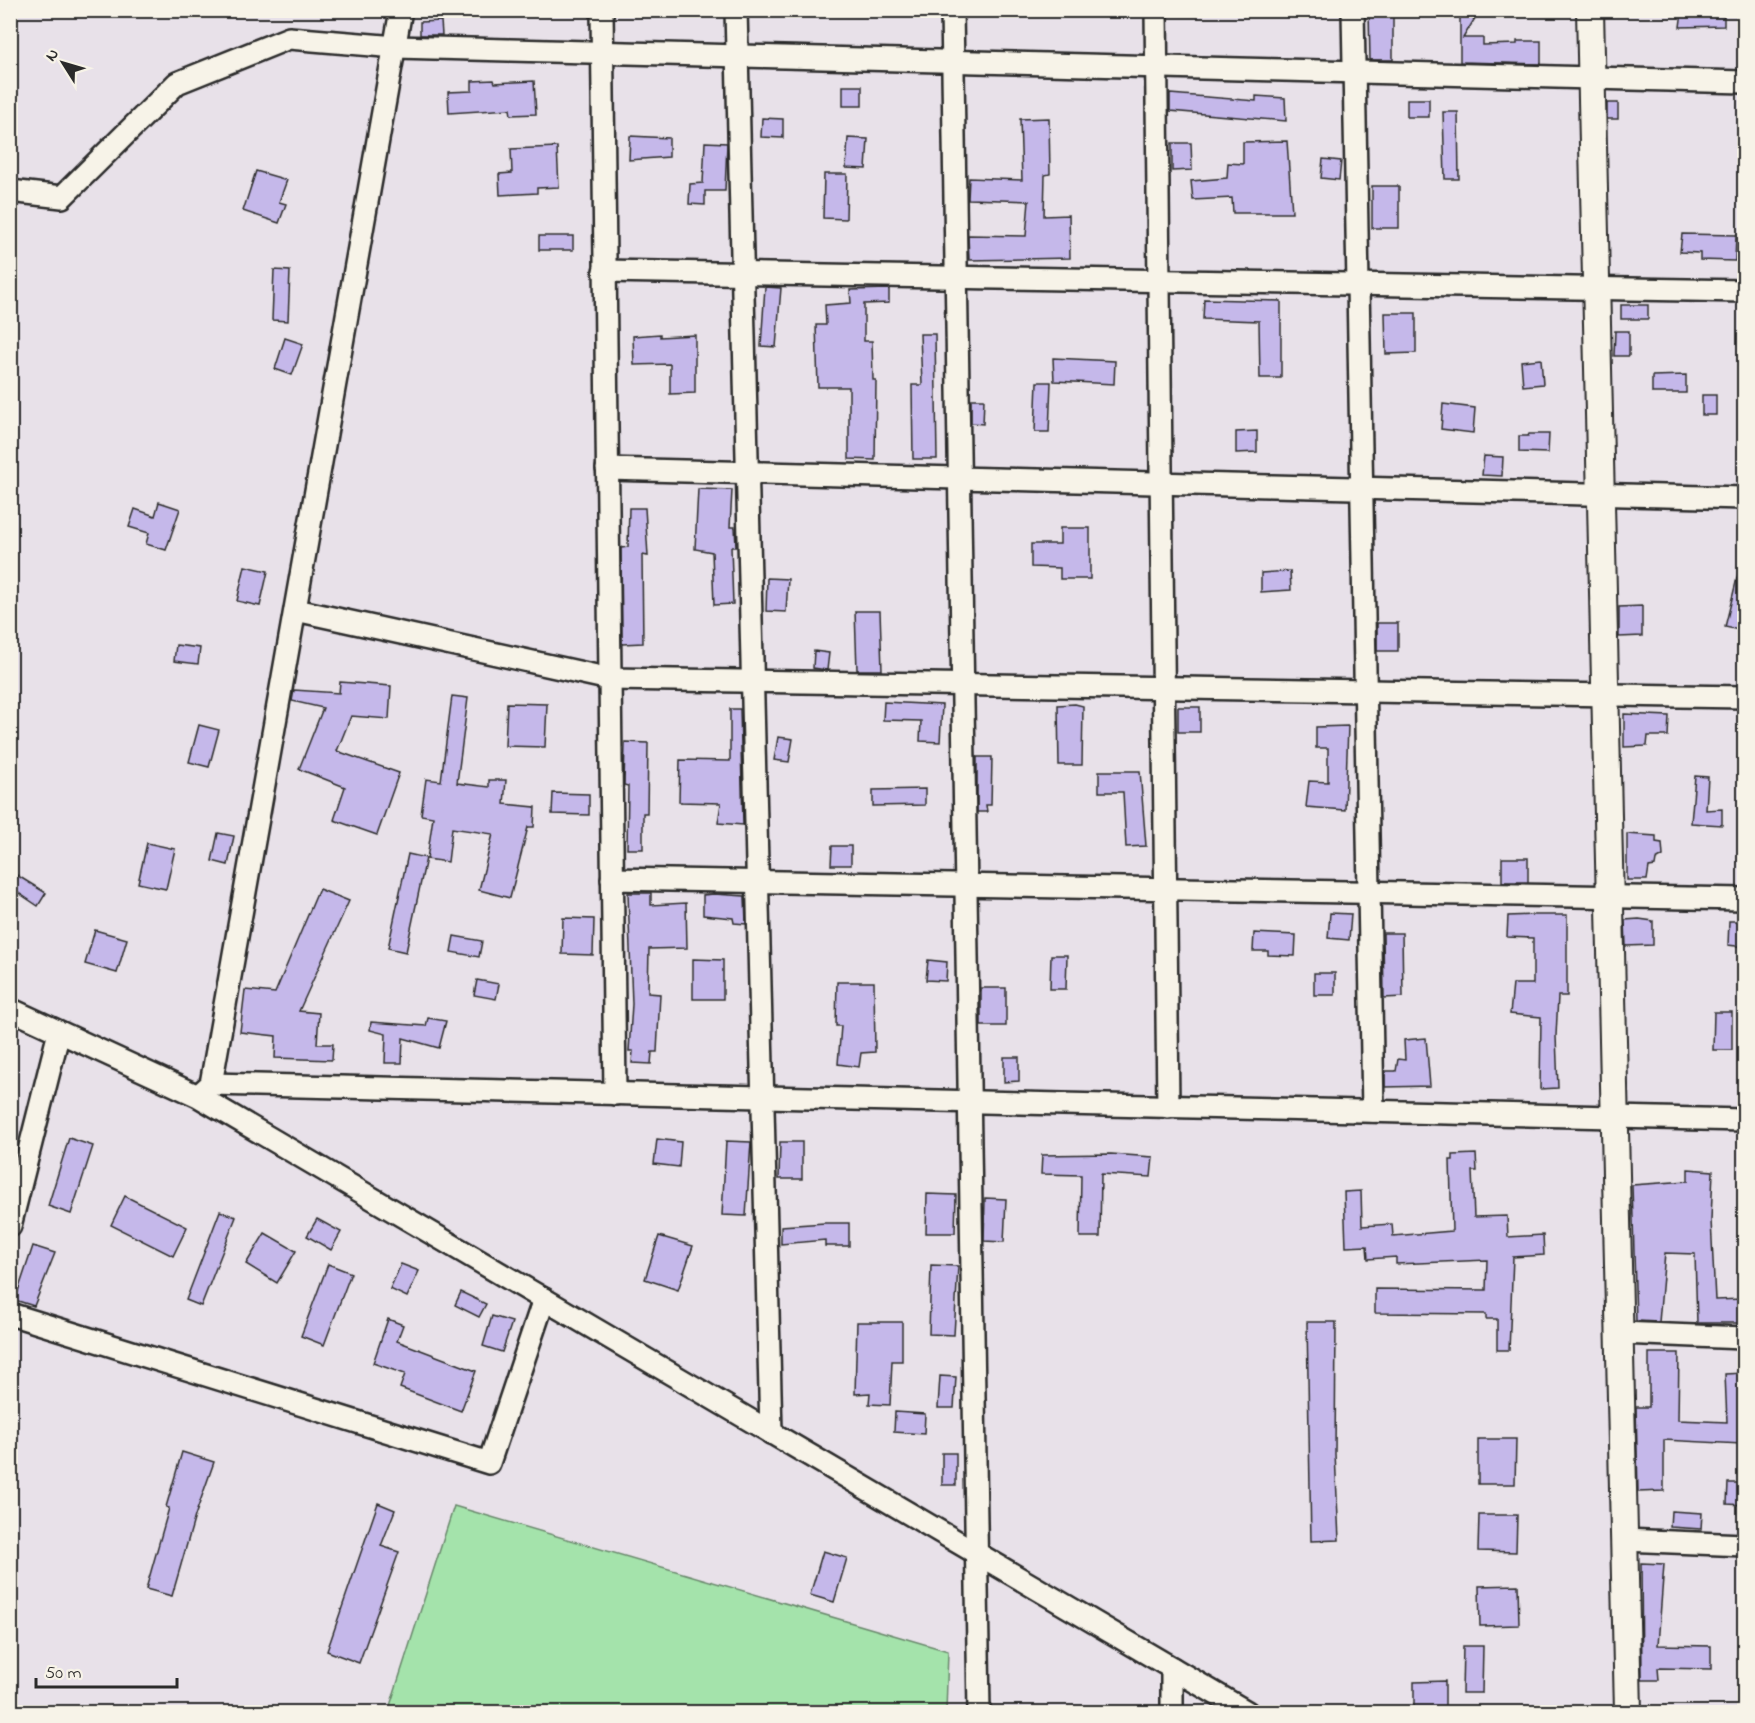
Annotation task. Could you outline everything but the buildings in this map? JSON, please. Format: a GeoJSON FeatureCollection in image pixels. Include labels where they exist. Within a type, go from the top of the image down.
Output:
{"type":"FeatureCollection","features":[{"type":"Feature","properties":{"kind":"main road"},"geometry":{"type":"LineString","coordinates":[[1590,10],[1628,1713]]}},
{"type":"Feature","properties":{"kind":"street"},"geometry":{"type":"LineString","coordinates":[[204,1090],[297,610],[401,10]]}},
{"type":"Feature","properties":{"kind":"street"},"geometry":{"type":"LineString","coordinates":[[602,10],[615,1094]]}},
{"type":"Feature","properties":{"kind":"street"},"geometry":{"type":"LineString","coordinates":[[736,10],[771,1433]]}},
{"type":"Feature","properties":{"kind":"street"},"geometry":{"type":"LineString","coordinates":[[952,10],[979,1713]]}},
{"type":"Feature","properties":{"kind":"street"},"geometry":{"type":"LineString","coordinates":[[1156,10],[1168,1107]]}},
{"type":"Feature","properties":{"kind":"street"},"geometry":{"type":"LineString","coordinates":[[1353,10],[1373,1112]]}},
{"type":"Feature","properties":{"kind":"street"},"geometry":{"type":"LineString","coordinates":[[10,191],[62,197],[177,83],[289,38],[396,47],[1744,82]]}},
{"type":"Feature","properties":{"kind":"street"},"geometry":{"type":"LineString","coordinates":[[604,272],[1744,291]]}},
{"type":"Feature","properties":{"kind":"street"},"geometry":{"type":"LineString","coordinates":[[607,469],[1744,498]]}},
{"type":"Feature","properties":{"kind":"street"},"geometry":{"type":"LineString","coordinates":[[297,610],[610,679],[1744,697]]}},
{"type":"Feature","properties":{"kind":"street"},"geometry":{"type":"LineString","coordinates":[[612,879],[1744,899]]}},
{"type":"Feature","properties":{"kind":"street"},"geometry":{"type":"LineString","coordinates":[[10,1009],[59,1032],[204,1090],[544,1299],[1247,1713]]}},
{"type":"Feature","properties":{"kind":"street"},"geometry":{"type":"LineString","coordinates":[[10,1226],[15,1189],[59,1032]]}},
{"type":"Feature","properties":{"kind":"street"},"geometry":{"type":"LineString","coordinates":[[204,1090],[615,1094],[1744,1120]]}},
{"type":"Feature","properties":{"kind":"street"},"geometry":{"type":"LineString","coordinates":[[10,1314],[489,1463],[544,1299]]}},
{"type":"Feature","properties":{"kind":"street"},"geometry":{"type":"LineString","coordinates":[[1620,1333],[1744,1338]]}},
{"type":"Feature","properties":{"kind":"street"},"geometry":{"type":"LineString","coordinates":[[1624,1540],[1744,1545]]}},
{"type":"Feature","properties":{"kind":"street"},"geometry":{"type":"LineString","coordinates":[[1172,1668],[1172,1713]]}},
{"type":"Feature","properties":{"kind":"green space"},"geometry":{"type":"Polygon","coordinates":[[[454,1506],[948,1651],[946,1712],[388,1712],[454,1506]]]}}]}
